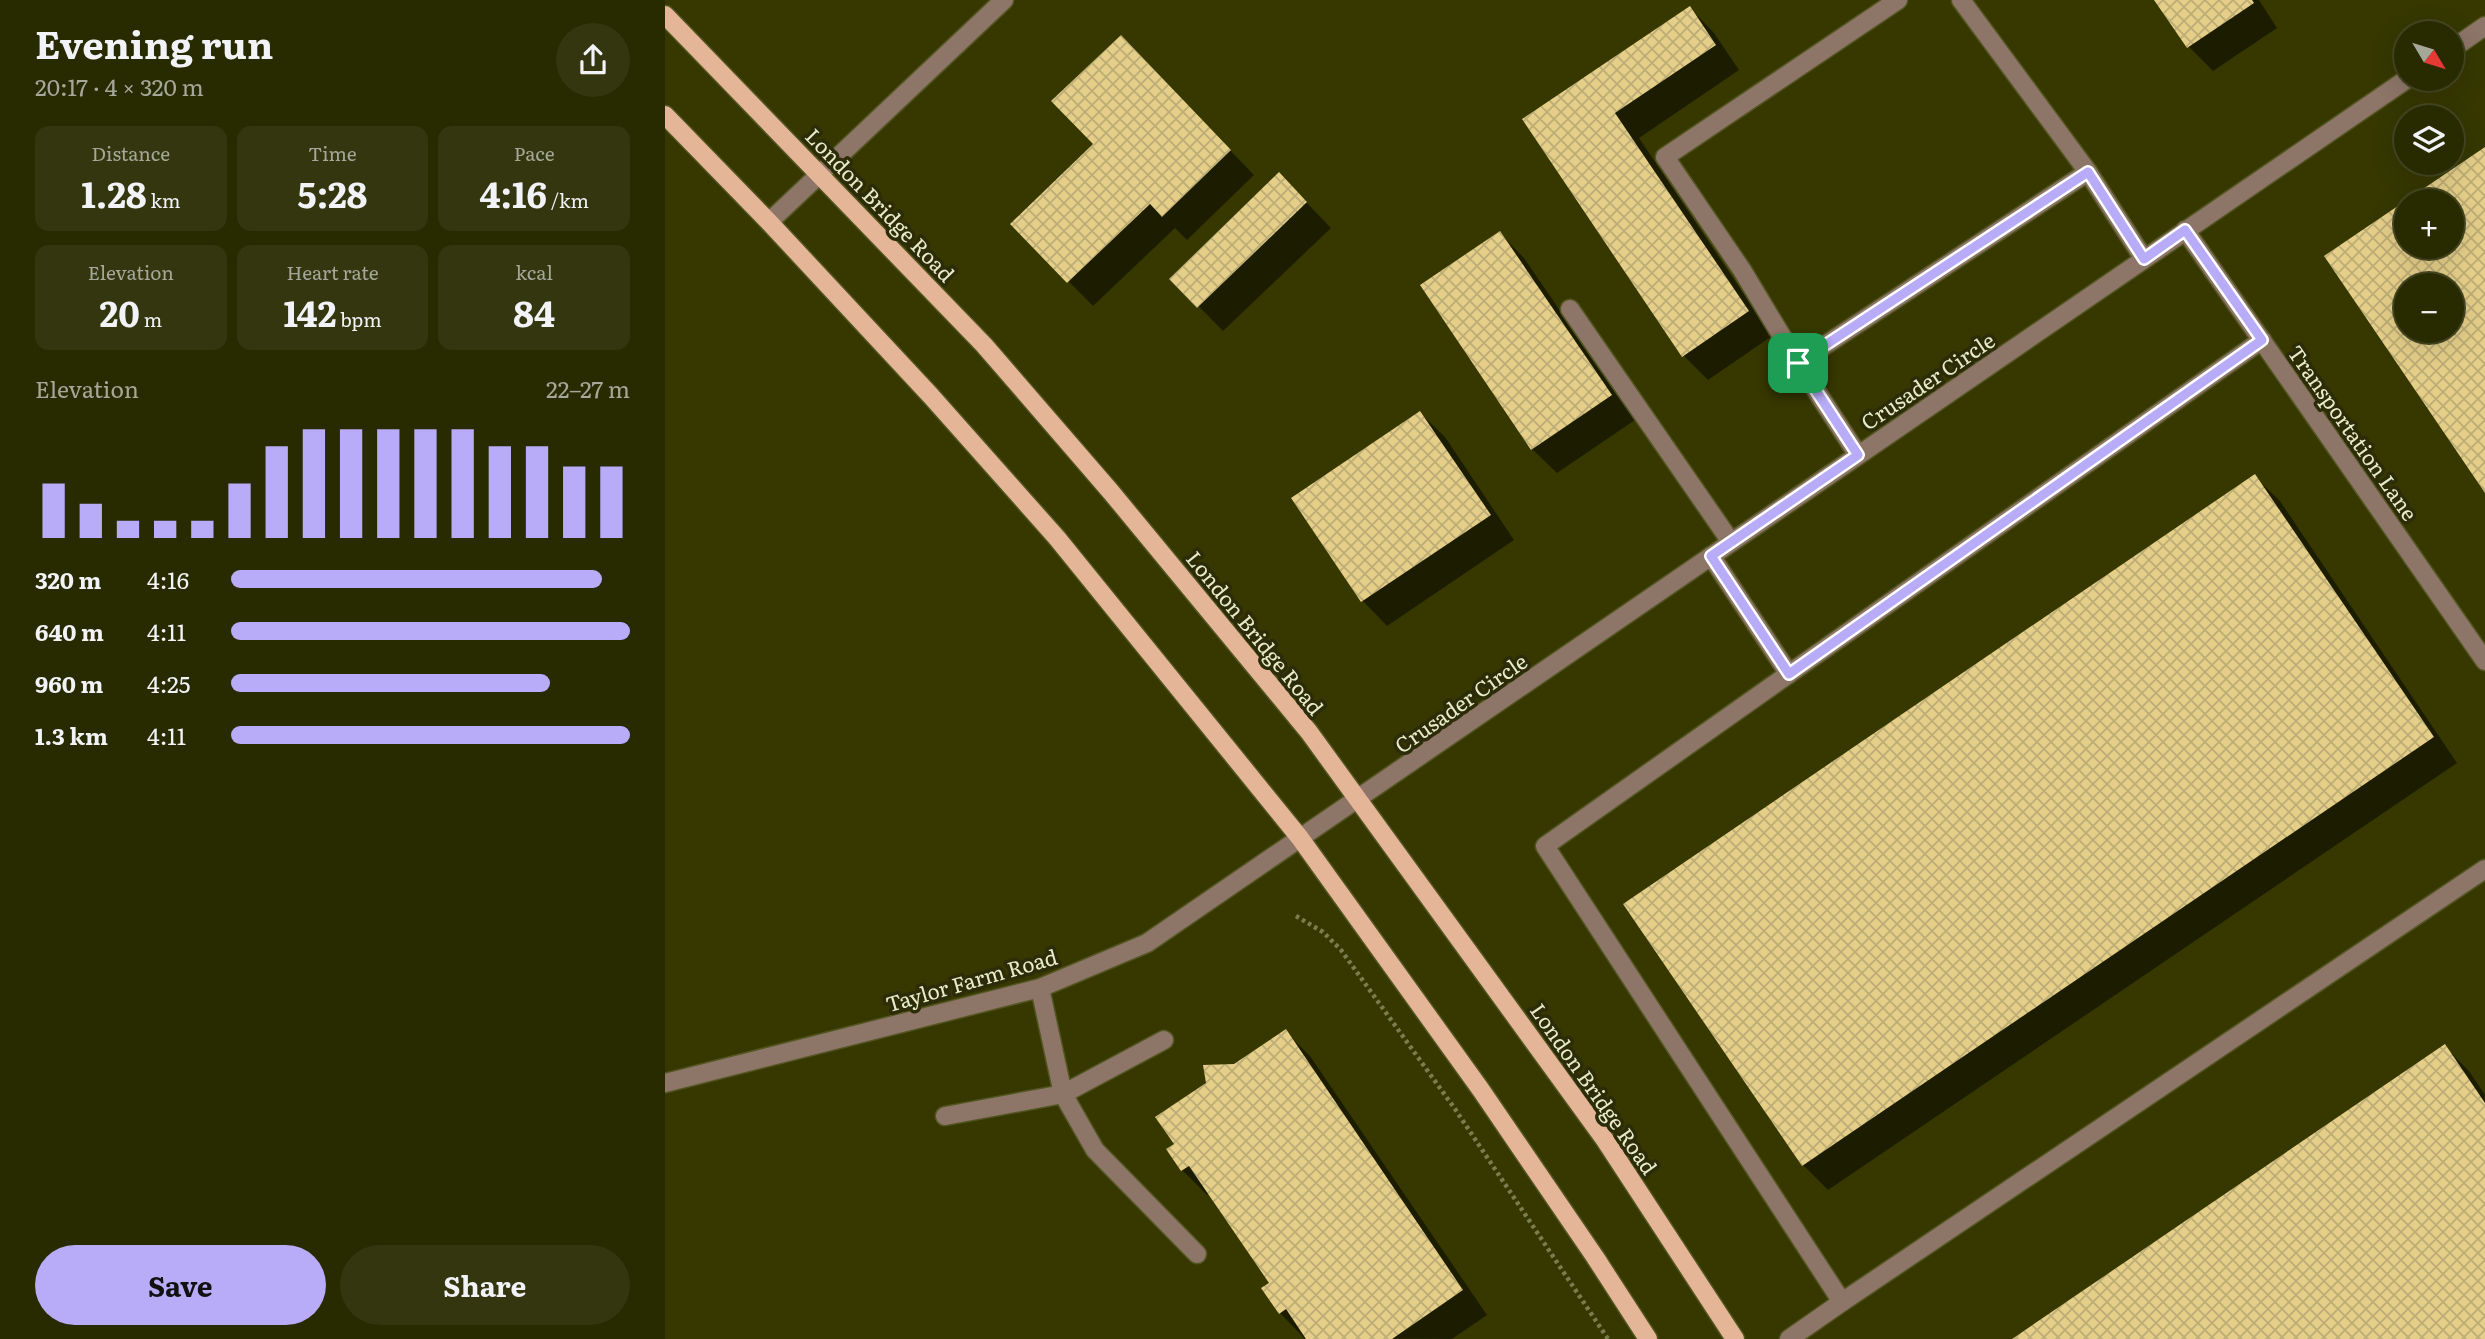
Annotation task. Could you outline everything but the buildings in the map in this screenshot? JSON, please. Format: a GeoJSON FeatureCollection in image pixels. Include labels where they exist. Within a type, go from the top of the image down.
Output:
{"type":"FeatureCollection","features":[{"type":"Feature","properties":{"kind":"main road","name":"London Bridge Road"},"geometry":{"type":"LineString","coordinates":[[665,15],[983,345],[1111,492],[1309,732],[1605,1140],[1735,1339]]}},
{"type":"Feature","properties":{"kind":"main road"},"geometry":{"type":"LineString","coordinates":[[665,116],[769,222],[1057,538],[1300,838],[1482,1090],[1648,1339]]}},
{"type":"Feature","properties":{"kind":"street"},"geometry":{"type":"LineString","coordinates":[[769,222],[1004,0]]}},
{"type":"Feature","properties":{"kind":"street"},"geometry":{"type":"LineString","coordinates":[[1858,455],[1742,270],[1665,157],[1898,0]]}},
{"type":"Feature","properties":{"kind":"street"},"geometry":{"type":"LineString","coordinates":[[1961,0],[2088,172],[2144,259]]}},
{"type":"Feature","properties":{"kind":"street"},"geometry":{"type":"LineString","coordinates":[[2464,41],[2485,26]]}},
{"type":"Feature","properties":{"kind":"street","name":"Crusader Circle"},"geometry":{"type":"LineString","coordinates":[[1300,838],[2394,88]]}},
{"type":"Feature","properties":{"kind":"street"},"geometry":{"type":"LineString","coordinates":[[1798,363],[2088,172]]}},
{"type":"Feature","properties":{"kind":"street","name":"Transportation Lane"},"geometry":{"type":"LineString","coordinates":[[2185,230],[2485,661]]}},
{"type":"Feature","properties":{"kind":"street"},"geometry":{"type":"LineString","coordinates":[[1570,309],[1731,542]]}},
{"type":"Feature","properties":{"kind":"street"},"geometry":{"type":"LineString","coordinates":[[1842,1302],[1545,846],[2262,340]]}},
{"type":"Feature","properties":{"kind":"street"},"geometry":{"type":"LineString","coordinates":[[1711,556],[1789,674]]}},
{"type":"Feature","properties":{"kind":"street","name":"Taylor Farm Road"},"geometry":{"type":"LineString","coordinates":[[665,1083],[1039,988],[1147,943],[1300,838]]}},
{"type":"Feature","properties":{"kind":"street"},"geometry":{"type":"LineString","coordinates":[[1789,1339],[2485,869]]}},
{"type":"Feature","properties":{"kind":"street"},"geometry":{"type":"LineString","coordinates":[[1039,988],[1063,1094],[1095,1150],[1197,1254]]}},
{"type":"Feature","properties":{"kind":"street"},"geometry":{"type":"LineString","coordinates":[[944,1116],[1063,1094],[1164,1040]]}},
{"type":"Feature","properties":{"kind":"path"},"geometry":{"type":"LineString","coordinates":[[1296,916],[1323,932],[1341,950],[1455,1109],[1608,1339]]}},
{"type":"Feature","properties":{"kind":"route"},"geometry":{"type":"LineString","coordinates":[[2088,172],[2144,259],[2185,230],[2262,340],[1789,674],[1711,556],[1858,455],[1798,363],[2088,172]]}}]}
